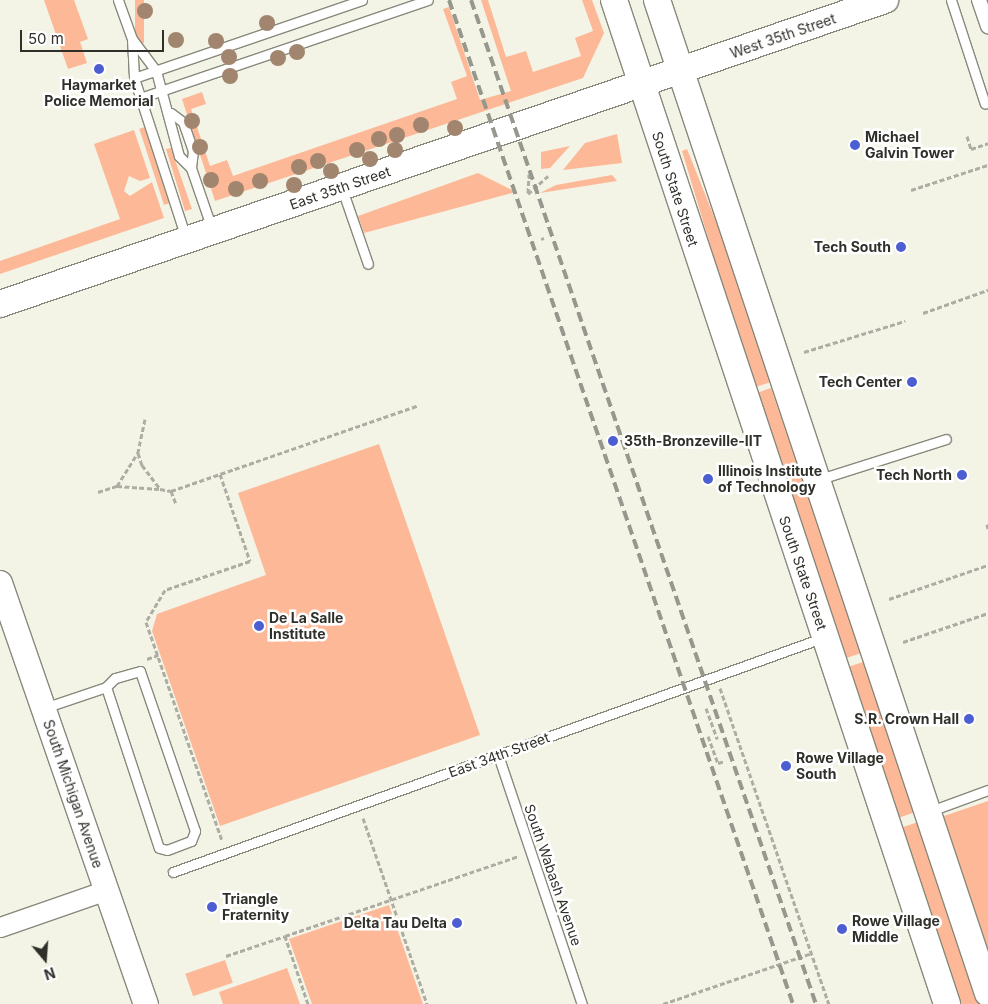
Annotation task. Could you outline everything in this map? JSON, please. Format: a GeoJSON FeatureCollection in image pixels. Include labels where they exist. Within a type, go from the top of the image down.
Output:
{"type":"FeatureCollection","features":[{"type":"Feature","properties":{"kind":"main road","name":"South State Street"},"geometry":{"type":"LineString","coordinates":[[614,0],[640,85],[947,1004]]}},
{"type":"Feature","properties":{"kind":"main road"},"geometry":{"type":"LineString","coordinates":[[657,0],[988,993]]}},
{"type":"Feature","properties":{"kind":"main road","name":"West 35th Street"},"geometry":{"type":"LineString","coordinates":[[680,71],[886,0]]}},
{"type":"Feature","properties":{"kind":"main road","name":"East 35th Street"},"geometry":{"type":"LineString","coordinates":[[0,304],[680,71]]}},
{"type":"Feature","properties":{"kind":"street"},"geometry":{"type":"LineString","coordinates":[[979,0],[988,26]]}},
{"type":"Feature","properties":{"kind":"street","name":"South Michigan Avenue"},"geometry":{"type":"LineString","coordinates":[[0,583],[146,1004]]}},
{"type":"Feature","properties":{"kind":"street"},"geometry":{"type":"LineString","coordinates":[[0,927],[106,890]]}},
{"type":"Feature","properties":{"kind":"lane"},"geometry":{"type":"LineString","coordinates":[[118,0],[132,39],[134,78],[187,240]]}},
{"type":"Feature","properties":{"kind":"lane"},"geometry":{"type":"LineString","coordinates":[[134,78],[362,0]]}},
{"type":"Feature","properties":{"kind":"lane"},"geometry":{"type":"LineString","coordinates":[[140,98],[428,0]]}},
{"type":"Feature","properties":{"kind":"lane"},"geometry":{"type":"LineString","coordinates":[[951,0],[985,104]]}},
{"type":"Feature","properties":{"kind":"lane"},"geometry":{"type":"LineString","coordinates":[[132,39],[156,71],[171,113],[169,126],[180,156],[191,168],[213,232]]}},
{"type":"Feature","properties":{"kind":"lane"},"geometry":{"type":"LineString","coordinates":[[171,113],[183,122],[193,151],[191,168]]}},
{"type":"Feature","properties":{"kind":"lane"},"geometry":{"type":"LineString","coordinates":[[341,188],[368,264]]}},
{"type":"Feature","properties":{"kind":"lane"},"geometry":{"type":"LineString","coordinates":[[816,481],[946,439]]}},
{"type":"Feature","properties":{"kind":"lane","name":"East 34th Street"},"geometry":{"type":"LineString","coordinates":[[173,872],[825,638]]}},
{"type":"Feature","properties":{"kind":"lane"},"geometry":{"type":"LineString","coordinates":[[43,708],[106,687],[115,678],[140,670],[195,831],[191,841],[167,850],[159,848],[106,687]]}},
{"type":"Feature","properties":{"kind":"lane","name":"South Wabash Avenue"},"geometry":{"type":"LineString","coordinates":[[498,755],[582,1004]]}},
{"type":"Feature","properties":{"kind":"lane"},"geometry":{"type":"LineString","coordinates":[[936,808],[988,790]]}},
{"type":"Feature","properties":{"kind":"path"},"geometry":{"type":"LineString","coordinates":[[967,136],[971,149],[988,143]]}},
{"type":"Feature","properties":{"kind":"path"},"geometry":{"type":"LineString","coordinates":[[911,190],[988,164]]}},
{"type":"Feature","properties":{"kind":"path"},"geometry":{"type":"LineString","coordinates":[[529,174],[528,194],[548,176]]}},
{"type":"Feature","properties":{"kind":"path"},"geometry":{"type":"LineString","coordinates":[[923,313],[988,290]]}},
{"type":"Feature","properties":{"kind":"path"},"geometry":{"type":"LineString","coordinates":[[804,352],[904,321]]}},
{"type":"Feature","properties":{"kind":"path"},"geometry":{"type":"LineString","coordinates":[[98,492],[117,486],[171,491],[419,405]]}},
{"type":"Feature","properties":{"kind":"path"},"geometry":{"type":"LineString","coordinates":[[117,486],[138,453],[145,419]]}},
{"type":"Feature","properties":{"kind":"path"},"geometry":{"type":"LineString","coordinates":[[138,453],[151,481],[160,489]]}},
{"type":"Feature","properties":{"kind":"path"},"geometry":{"type":"LineString","coordinates":[[220,474],[250,561],[166,590],[146,622],[224,844]]}},
{"type":"Feature","properties":{"kind":"path"},"geometry":{"type":"LineString","coordinates":[[171,491],[176,504]]}},
{"type":"Feature","properties":{"kind":"path"},"geometry":{"type":"LineString","coordinates":[[986,524],[988,529]]}},
{"type":"Feature","properties":{"kind":"path"},"geometry":{"type":"LineString","coordinates":[[888,599],[988,565]]}},
{"type":"Feature","properties":{"kind":"path"},"geometry":{"type":"LineString","coordinates":[[903,642],[988,613]]}},
{"type":"Feature","properties":{"kind":"path"},"geometry":{"type":"LineString","coordinates":[[716,677],[829,1004]]}},
{"type":"Feature","properties":{"kind":"path"},"geometry":{"type":"LineString","coordinates":[[706,708],[717,739]]}},
{"type":"Feature","properties":{"kind":"path"},"geometry":{"type":"LineString","coordinates":[[708,736],[718,763],[724,761]]}},
{"type":"Feature","properties":{"kind":"path"},"geometry":{"type":"LineString","coordinates":[[359,805],[427,1004]]}},
{"type":"Feature","properties":{"kind":"path"},"geometry":{"type":"LineString","coordinates":[[226,956],[392,901],[531,852]]}},
{"type":"Feature","properties":{"kind":"path"},"geometry":{"type":"LineString","coordinates":[[285,936],[308,1004]]}},
{"type":"Feature","properties":{"kind":"path"},"geometry":{"type":"LineString","coordinates":[[663,1004],[812,953]]}},
{"type":"Feature","properties":{"kind":"shaded area"},"geometry":{"type":"Polygon","coordinates":[[[44,0],[74,0],[88,39],[80,42],[87,63],[68,69],[44,0]]]}},
{"type":"Feature","properties":{"kind":"shaded area"},"geometry":{"type":"Polygon","coordinates":[[[135,0],[144,0],[144,43],[135,43],[135,0]]]}},
{"type":"Feature","properties":{"kind":"shaded area"},"geometry":{"type":"Polygon","coordinates":[[[481,0],[488,0],[506,57],[526,51],[533,72],[581,56],[575,38],[593,31],[582,0],[592,0],[604,33],[583,78],[215,201],[182,99],[202,92],[206,104],[191,109],[210,166],[227,160],[233,176],[457,99],[451,82],[467,76],[443,9],[449,7],[480,100],[511,91],[481,0]]]}},
{"type":"Feature","properties":{"kind":"shaded area"},"geometry":{"type":"Polygon","coordinates":[[[145,127],[170,203],[164,205],[139,129],[145,127]]]}},
{"type":"Feature","properties":{"kind":"shaded area"},"geometry":{"type":"Polygon","coordinates":[[[134,130],[150,178],[140,181],[129,176],[124,191],[130,196],[152,182],[164,218],[0,274],[0,261],[120,219],[94,144],[134,130]]]}},
{"type":"Feature","properties":{"kind":"shaded area"},"geometry":{"type":"Polygon","coordinates":[[[617,134],[622,163],[563,170],[585,143],[617,134]]]}},
{"type":"Feature","properties":{"kind":"shaded area"},"geometry":{"type":"Polygon","coordinates":[[[570,146],[550,168],[541,169],[541,152],[570,146]]]}},
{"type":"Feature","properties":{"kind":"shaded area"},"geometry":{"type":"Polygon","coordinates":[[[171,148],[192,209],[185,211],[166,149],[171,148]]]}},
{"type":"Feature","properties":{"kind":"shaded area"},"geometry":{"type":"Polygon","coordinates":[[[687,149],[737,274],[771,382],[753,388],[682,151],[687,149]]]}},
{"type":"Feature","properties":{"kind":"shaded area"},"geometry":{"type":"Polygon","coordinates":[[[478,173],[516,192],[364,233],[358,216],[478,173]]]}},
{"type":"Feature","properties":{"kind":"shaded area"},"geometry":{"type":"Polygon","coordinates":[[[612,175],[617,181],[540,193],[556,185],[612,175]]]}},
{"type":"Feature","properties":{"kind":"shaded area"},"geometry":{"type":"Polygon","coordinates":[[[771,388],[862,653],[845,659],[754,394],[771,388]]]}},
{"type":"Feature","properties":{"kind":"shaded area"},"geometry":{"type":"Polygon","coordinates":[[[379,444],[480,735],[220,826],[152,631],[157,614],[266,575],[238,493],[379,444]]]}},
{"type":"Feature","properties":{"kind":"shaded area"},"geometry":{"type":"Polygon","coordinates":[[[863,662],[915,812],[898,818],[846,668],[863,662]]]}},
{"type":"Feature","properties":{"kind":"shaded area"},"geometry":{"type":"Polygon","coordinates":[[[988,801],[988,962],[938,818],[988,801]]]}},
{"type":"Feature","properties":{"kind":"shaded area"},"geometry":{"type":"Polygon","coordinates":[[[918,822],[981,1004],[962,1004],[901,828],[918,822]]]}},
{"type":"Feature","properties":{"kind":"shaded area"},"geometry":{"type":"Polygon","coordinates":[[[389,905],[423,1004],[312,1004],[289,939],[389,905]]]}},
{"type":"Feature","properties":{"kind":"shaded area"},"geometry":{"type":"Polygon","coordinates":[[[225,960],[233,983],[193,996],[185,974],[225,960]]]}},
{"type":"Feature","properties":{"kind":"shaded area"},"geometry":{"type":"Polygon","coordinates":[[[287,968],[300,1004],[223,1004],[219,992],[287,968]]]}},
{"type":"Feature","properties":{"kind":"railway"},"geometry":{"type":"LineString","coordinates":[[449,0],[793,1004]]}},
{"type":"Feature","properties":{"kind":"railway"},"geometry":{"type":"LineString","coordinates":[[471,0],[816,1004]]}},
{"type":"Feature","properties":{"kind":"place","name":"Haymarket Police Memorial"},"geometry":{"type":"Point","coordinates":[99,69]}},
{"type":"Feature","properties":{"kind":"place","name":"Michael Galvin Tower"},"geometry":{"type":"Point","coordinates":[855,145]}},
{"type":"Feature","properties":{"kind":"place","name":"Tech South"},"geometry":{"type":"Point","coordinates":[901,247]}},
{"type":"Feature","properties":{"kind":"place","name":"Tech Center"},"geometry":{"type":"Point","coordinates":[912,382]}},
{"type":"Feature","properties":{"kind":"place","name":"35th-Bronzeville-IIT"},"geometry":{"type":"Point","coordinates":[613,441]}},
{"type":"Feature","properties":{"kind":"place","name":"Tech North"},"geometry":{"type":"Point","coordinates":[962,475]}},
{"type":"Feature","properties":{"kind":"place","name":"Illinois Institute of Technology"},"geometry":{"type":"Point","coordinates":[708,479]}},
{"type":"Feature","properties":{"kind":"place","name":"De La Salle Institute"},"geometry":{"type":"Point","coordinates":[259,626]}},
{"type":"Feature","properties":{"kind":"place","name":"S.R. Crown Hall"},"geometry":{"type":"Point","coordinates":[969,719]}},
{"type":"Feature","properties":{"kind":"place","name":"Rowe Village South"},"geometry":{"type":"Point","coordinates":[786,766]}},
{"type":"Feature","properties":{"kind":"place","name":"Triangle Fraternity"},"geometry":{"type":"Point","coordinates":[212,907]}},
{"type":"Feature","properties":{"kind":"place","name":"Delta Tau Delta"},"geometry":{"type":"Point","coordinates":[457,923]}},
{"type":"Feature","properties":{"kind":"place","name":"Rowe Village Middle"},"geometry":{"type":"Point","coordinates":[842,929]}}]}
